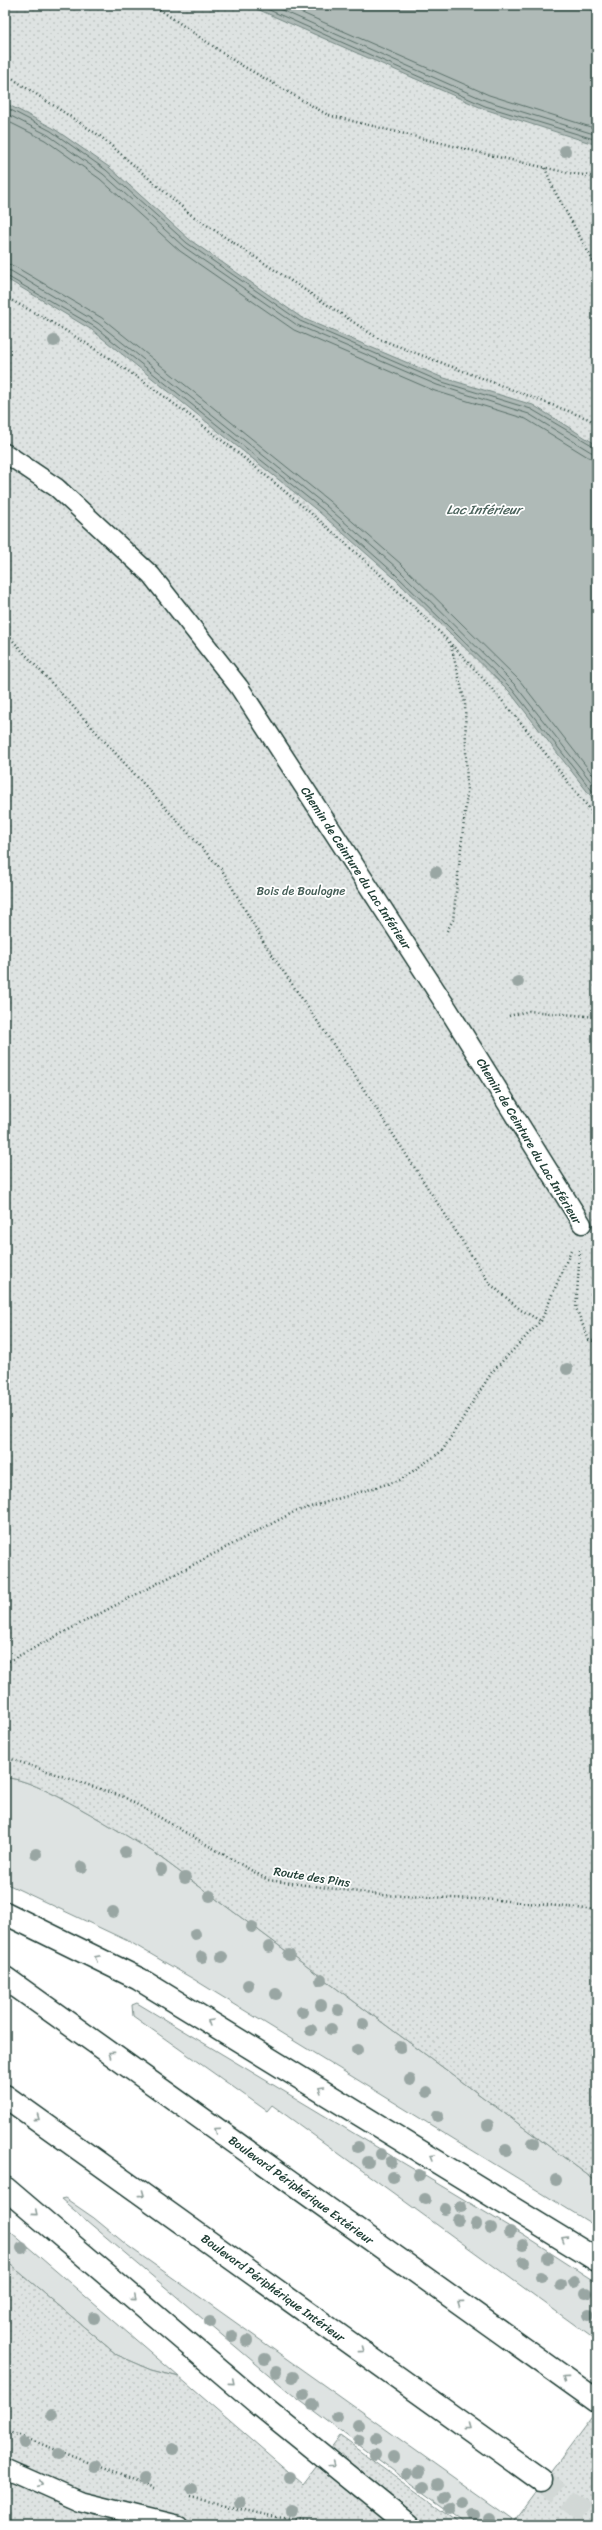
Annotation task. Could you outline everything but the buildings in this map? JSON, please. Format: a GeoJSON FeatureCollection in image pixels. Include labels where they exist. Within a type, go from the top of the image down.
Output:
{"type":"FeatureCollection","features":[{"type":"Feature","properties":{"kind":"highway"},"geometry":{"type":"LineString","coordinates":[[5,1913],[138,1979],[597,2260]]}},
{"type":"Feature","properties":{"kind":"highway","name":"Boulevard Périphérique Extérieur"},"geometry":{"type":"LineString","coordinates":[[5,1978],[597,2401]]}},
{"type":"Feature","properties":{"kind":"highway","name":"Boulevard Périphérique Intérieur"},"geometry":{"type":"LineString","coordinates":[[5,2096],[541,2480]]}},
{"type":"Feature","properties":{"kind":"highway"},"geometry":{"type":"LineString","coordinates":[[5,2188],[260,2405],[408,2525]]}},
{"type":"Feature","properties":{"kind":"lane","name":"Chemin de Ceinture du Lac Inférieur"},"geometry":{"type":"LineString","coordinates":[[5,454],[57,488],[151,575],[239,687],[448,1009],[582,1224]]}},
{"type":"Feature","properties":{"kind":"lane"},"geometry":{"type":"LineString","coordinates":[[5,2468],[79,2501],[178,2525]]}},
{"type":"Feature","properties":{"kind":"path"},"geometry":{"type":"LineString","coordinates":[[153,5],[236,62],[328,115],[545,168],[597,177]]}},
{"type":"Feature","properties":{"kind":"path"},"geometry":{"type":"LineString","coordinates":[[5,77],[13,80],[100,136],[190,214],[379,339],[589,420],[597,425]]}},
{"type":"Feature","properties":{"kind":"path"},"geometry":{"type":"LineString","coordinates":[[545,168],[553,188],[597,268]]}},
{"type":"Feature","properties":{"kind":"path"},"geometry":{"type":"LineString","coordinates":[[5,297],[88,342],[219,438],[296,500],[337,536],[412,604],[499,697],[597,818]]}},
{"type":"Feature","properties":{"kind":"path"},"geometry":{"type":"LineString","coordinates":[[5,632],[222,870],[266,946],[365,1091],[490,1284],[520,1310],[541,1321]]}},
{"type":"Feature","properties":{"kind":"path"},"geometry":{"type":"LineString","coordinates":[[447,932],[453,920],[467,794],[465,703],[450,645]]}},
{"type":"Feature","properties":{"kind":"path"},"geometry":{"type":"LineString","coordinates":[[509,1016],[529,1011],[597,1017]]}},
{"type":"Feature","properties":{"kind":"path"},"geometry":{"type":"LineString","coordinates":[[5,1663],[294,1512],[400,1480],[442,1451],[492,1372],[541,1321],[582,1224]]}},
{"type":"Feature","properties":{"kind":"path","name":"Chemin de Ceinture du Lac Inférieur"},"geometry":{"type":"LineString","coordinates":[[582,1224],[576,1308],[589,1340],[597,1342]]}},
{"type":"Feature","properties":{"kind":"path","name":"Route des Pins"},"geometry":{"type":"LineString","coordinates":[[5,1757],[124,1797],[268,1880],[381,1895],[498,1900],[597,1910]]}},
{"type":"Feature","properties":{"kind":"path"},"geometry":{"type":"LineString","coordinates":[[5,2430],[162,2491]]}},
{"type":"Feature","properties":{"kind":"path"},"geometry":{"type":"LineString","coordinates":[[185,2497],[276,2517],[333,2525]]}},
{"type":"Feature","properties":{"kind":"green space","name":"Bois de Boulogne"},"geometry":{"type":"Polygon","coordinates":[[[5,5],[597,5],[597,2182],[153,1852],[57,1796],[19,1780],[5,1778],[5,5]]]}},
{"type":"Feature","properties":{"kind":"green space"},"geometry":{"type":"Polygon","coordinates":[[[5,1778],[19,1780],[57,1796],[153,1852],[597,2182],[597,2227],[195,1980],[130,1942],[5,1883],[5,1778]]]}},
{"type":"Feature","properties":{"kind":"green space"},"geometry":{"type":"Polygon","coordinates":[[[137,2003],[523,2235],[597,2283],[597,2341],[272,2105],[267,2111],[133,2016],[132,2005],[137,2003]]]}},
{"type":"Feature","properties":{"kind":"green space"},"geometry":{"type":"Polygon","coordinates":[[[65,2198],[94,2218],[128,2246],[512,2519],[507,2525],[469,2525],[294,2396],[61,2199],[65,2198]]]}},
{"type":"Feature","properties":{"kind":"green space"},"geometry":{"type":"Polygon","coordinates":[[[5,2227],[179,2377],[152,2370],[117,2355],[5,2260],[5,2227]]]}},
{"type":"Feature","properties":{"kind":"green space"},"geometry":{"type":"Polygon","coordinates":[[[5,2260],[117,2355],[152,2370],[179,2377],[303,2484],[340,2436],[462,2525],[5,2525],[5,2260]]]}},
{"type":"Feature","properties":{"kind":"green space"},"geometry":{"type":"Polygon","coordinates":[[[597,2410],[597,2525],[511,2525],[597,2410]]]}},
{"type":"Feature","properties":{"kind":"water"},"geometry":{"type":"Polygon","coordinates":[[[248,5],[597,5],[597,145],[484,109],[248,5]]]}},
{"type":"Feature","properties":{"kind":"water","name":"Lac Inférieur"},"geometry":{"type":"Polygon","coordinates":[[[5,103],[53,128],[109,167],[190,240],[302,318],[441,377],[533,405],[597,445],[597,804],[509,691],[392,576],[319,512],[92,330],[5,278],[5,103]]]}},
{"type":"Feature","properties":{"kind":"tunnel"},"geometry":{"type":"LineString","coordinates":[[541,2480],[597,2520]]}}]}
